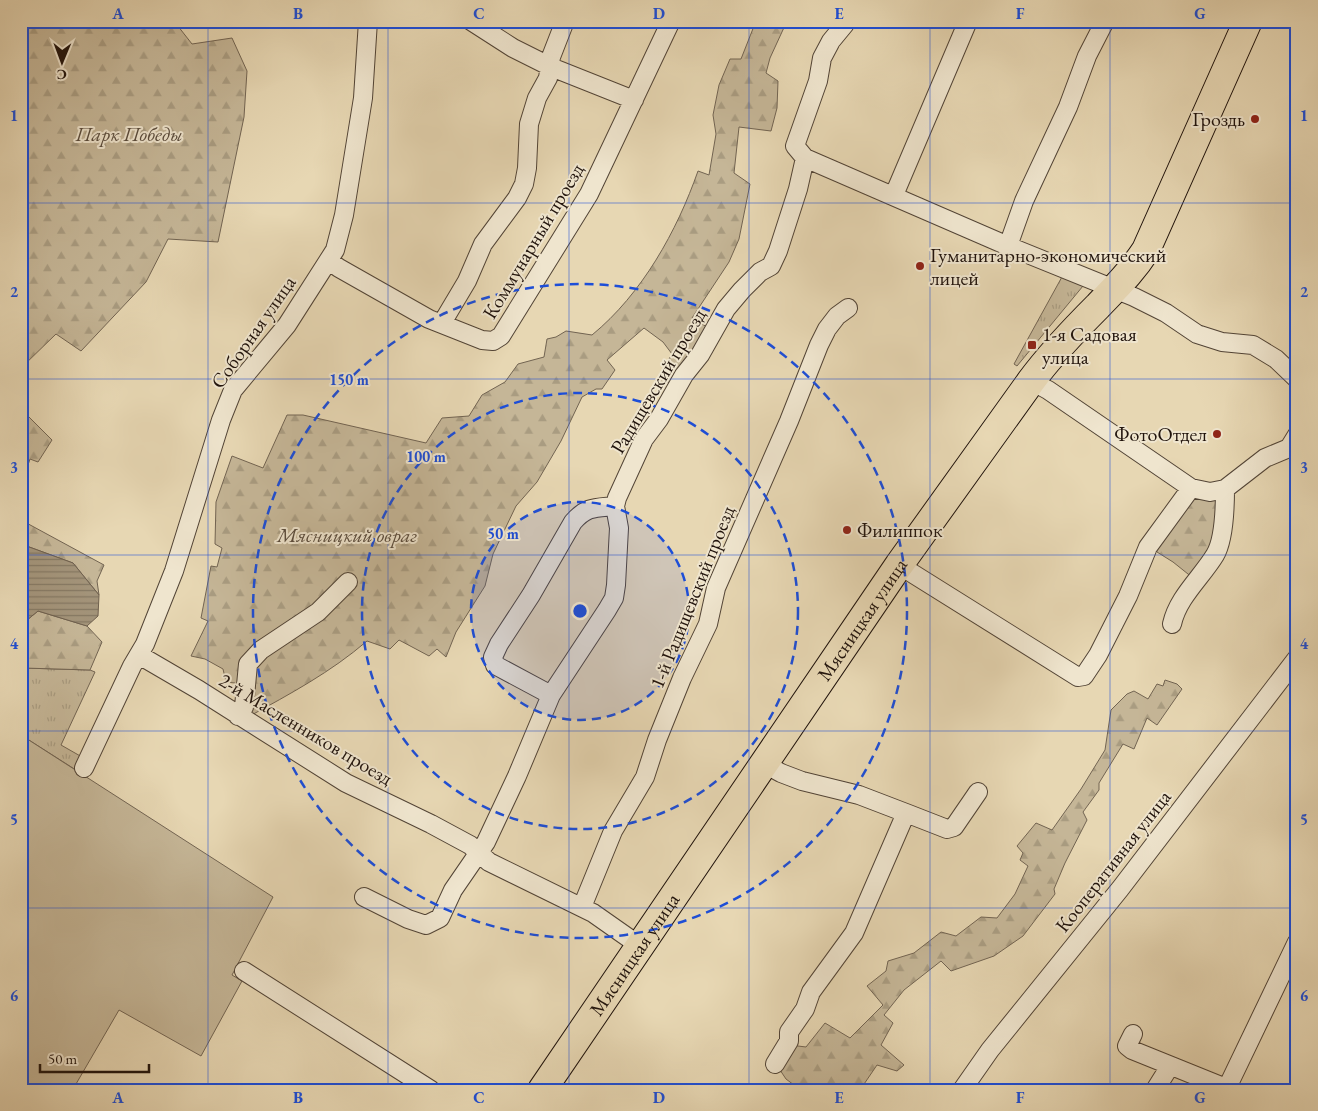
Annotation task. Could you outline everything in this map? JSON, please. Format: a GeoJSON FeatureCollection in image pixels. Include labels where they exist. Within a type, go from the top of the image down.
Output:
{"type":"FeatureCollection","features":[{"type":"Feature","properties":{"kind":"main road","name":"Мясницкая улица"},"geometry":{"type":"LineString","coordinates":[[542,1090],[899,565],[1030,381],[1050,356],[1130,274],[1146,250],[1248,21]]}},
{"type":"Feature","properties":{"kind":"street","name":"Соборная улица"},"geometry":{"type":"LineString","coordinates":[[84,768],[139,655],[174,571],[221,420],[233,390],[287,325],[335,250],[344,215],[363,98],[368,21]]}},
{"type":"Feature","properties":{"kind":"street"},"geometry":{"type":"LineString","coordinates":[[471,21],[513,48],[551,67],[634,100]]}},
{"type":"Feature","properties":{"kind":"street"},"geometry":{"type":"LineString","coordinates":[[442,323],[467,281],[483,244],[517,198],[524,184],[527,168],[529,124],[537,98],[548,78],[551,57],[565,21]]}},
{"type":"Feature","properties":{"kind":"street","name":"Коммунарный проезд"},"geometry":{"type":"LineString","coordinates":[[329,262],[429,319],[482,340],[493,341],[502,336],[589,194],[671,21]]}},
{"type":"Feature","properties":{"kind":"street"},"geometry":{"type":"LineString","coordinates":[[894,196],[968,21]]}},
{"type":"Feature","properties":{"kind":"street"},"geometry":{"type":"LineString","coordinates":[[1008,246],[1024,201],[1068,107],[1087,56],[1105,21]]}},
{"type":"Feature","properties":{"kind":"street"},"geometry":{"type":"LineString","coordinates":[[845,24],[831,41],[822,58],[818,81],[795,146],[805,158],[1008,246],[1142,301],[1166,313],[1197,334],[1222,342],[1254,346],[1276,359],[1297,379]]}},
{"type":"Feature","properties":{"kind":"street","name":"Радищевский проезд"},"geometry":{"type":"LineString","coordinates":[[615,506],[616,498],[644,439],[659,419],[684,375],[700,355],[726,309],[760,272],[771,266],[778,251],[798,189],[805,158]]}},
{"type":"Feature","properties":{"kind":"street","name":"1-й Радищевский проезд"},"geometry":{"type":"LineString","coordinates":[[582,907],[613,831],[645,777],[657,740],[708,624],[716,588],[789,422],[818,345],[827,329],[848,308]]}},
{"type":"Feature","properties":{"kind":"street"},"geometry":{"type":"LineString","coordinates":[[1030,381],[1048,390],[1191,488],[1210,492],[1225,489],[1265,458],[1289,448],[1297,435]]}},
{"type":"Feature","properties":{"kind":"street"},"geometry":{"type":"LineString","coordinates":[[899,565],[1078,677],[1084,676],[1098,655],[1128,596],[1148,547],[1191,488]]}},
{"type":"Feature","properties":{"kind":"street"},"geometry":{"type":"LineString","coordinates":[[1172,624],[1179,604],[1216,554],[1221,539],[1225,489]]}},
{"type":"Feature","properties":{"kind":"street"},"geometry":{"type":"LineString","coordinates":[[364,897],[408,919],[426,925],[440,918],[453,890],[486,842],[517,776],[551,695],[608,610],[614,598],[620,528],[615,506],[591,508],[581,513],[573,522],[531,595],[499,644],[494,658],[495,664],[551,695]]}},
{"type":"Feature","properties":{"kind":"street"},"geometry":{"type":"LineString","coordinates":[[238,716],[244,707],[248,664],[261,650],[318,612],[348,582]]}},
{"type":"Feature","properties":{"kind":"street","name":"2-й Масленников проезд"},"geometry":{"type":"LineString","coordinates":[[139,655],[199,690],[346,783],[470,845],[489,862],[582,907],[640,946]]}},
{"type":"Feature","properties":{"kind":"street","name":"Кооперативная улица"},"geometry":{"type":"LineString","coordinates":[[962,1090],[990,1050],[1120,889],[1297,658]]}},
{"type":"Feature","properties":{"kind":"street"},"geometry":{"type":"LineString","coordinates":[[763,763],[781,773],[802,781],[859,795],[947,829],[954,827],[978,792]]}},
{"type":"Feature","properties":{"kind":"street"},"geometry":{"type":"LineString","coordinates":[[776,1064],[790,1041],[789,1032],[804,1008],[811,992],[854,933],[906,813]]}},
{"type":"Feature","properties":{"kind":"street"},"geometry":{"type":"LineString","coordinates":[[1133,1034],[1128,1046],[1132,1050],[1228,1089],[1297,942]]}},
{"type":"Feature","properties":{"kind":"street"},"geometry":{"type":"LineString","coordinates":[[244,971],[431,1090]]}},
{"type":"Feature","properties":{"kind":"street"},"geometry":{"type":"LineString","coordinates":[[1155,1090],[1170,1066]]}},
{"type":"Feature","properties":{"kind":"green space","name":"Парк Победы"},"geometry":{"type":"Polygon","coordinates":[[[21,21],[174,21],[192,44],[232,38],[247,71],[244,117],[218,242],[168,239],[146,282],[81,351],[56,334],[21,368],[21,21]]]}},
{"type":"Feature","properties":{"kind":"green space","name":"Мясницкий овраг"},"geometry":{"type":"Polygon","coordinates":[[[756,21],[787,21],[770,58],[766,73],[778,81],[777,108],[771,131],[739,127],[734,173],[750,184],[739,239],[729,262],[692,318],[707,327],[706,333],[673,382],[654,384],[672,354],[663,342],[644,328],[607,360],[615,370],[602,389],[596,389],[582,397],[561,441],[537,482],[516,506],[493,554],[485,586],[456,632],[446,657],[437,649],[429,656],[399,640],[390,649],[367,641],[325,673],[248,717],[238,711],[235,683],[226,682],[223,669],[205,659],[191,656],[208,621],[201,618],[211,566],[217,567],[222,548],[215,544],[216,502],[232,456],[263,468],[287,415],[303,415],[426,443],[442,418],[469,416],[482,395],[505,382],[518,364],[544,357],[547,339],[556,337],[566,331],[592,335],[627,301],[656,260],[680,216],[698,171],[709,175],[716,134],[713,115],[719,85],[730,59],[741,59],[756,21]]]}},
{"type":"Feature","properties":{"kind":"green space"},"geometry":{"type":"Polygon","coordinates":[[[1063,275],[1083,286],[1017,366],[1014,364],[1063,275]]]}},
{"type":"Feature","properties":{"kind":"green space"},"geometry":{"type":"Polygon","coordinates":[[[21,396],[27,415],[52,440],[38,462],[30,459],[28,465],[21,461],[21,396]]]}},
{"type":"Feature","properties":{"kind":"green space"},"geometry":{"type":"Polygon","coordinates":[[[1219,497],[1219,538],[1193,578],[1154,548],[1193,499],[1219,497]]]}},
{"type":"Feature","properties":{"kind":"green space"},"geometry":{"type":"Polygon","coordinates":[[[21,520],[104,565],[97,581],[99,595],[73,563],[21,544],[21,520]]]}},
{"type":"Feature","properties":{"kind":"green space"},"geometry":{"type":"Polygon","coordinates":[[[38,611],[87,626],[102,642],[90,670],[23,668],[21,670],[21,625],[38,611]]]}},
{"type":"Feature","properties":{"kind":"green space"},"geometry":{"type":"Polygon","coordinates":[[[23,668],[90,670],[95,672],[61,745],[82,757],[76,770],[21,735],[21,670],[23,668]]]}},
{"type":"Feature","properties":{"kind":"green space"},"geometry":{"type":"Polygon","coordinates":[[[1165,680],[1177,684],[1182,689],[1157,725],[1147,718],[1134,749],[1123,744],[1099,783],[1099,790],[1083,812],[1087,820],[1065,863],[1054,889],[1055,894],[1023,936],[994,956],[951,971],[941,961],[904,990],[884,1015],[893,1023],[881,1045],[904,1065],[897,1071],[877,1065],[860,1090],[797,1090],[798,1088],[786,1079],[780,1070],[790,1045],[806,1047],[825,1023],[850,1038],[883,1005],[867,986],[886,971],[888,961],[914,953],[941,932],[956,936],[981,917],[997,918],[1015,894],[1028,866],[1020,860],[1023,853],[1017,846],[1036,823],[1052,830],[1081,789],[1105,750],[1111,710],[1127,694],[1134,691],[1148,699],[1157,684],[1163,686],[1165,680]]]}},
{"type":"Feature","properties":{"kind":"green space"},"geometry":{"type":"Polygon","coordinates":[[[21,735],[273,897],[232,975],[242,981],[201,1056],[119,1010],[76,1084],[85,1090],[21,1090],[21,735]]]}},
{"type":"Feature","properties":{"kind":"shaded area"},"geometry":{"type":"Polygon","coordinates":[[[21,544],[73,563],[99,595],[98,616],[87,626],[38,611],[21,625],[21,544]]]}},
{"type":"Feature","properties":{"kind":"place","name":"Гроздь"},"geometry":{"type":"Point","coordinates":[1255,119]}},
{"type":"Feature","properties":{"kind":"place","name":"Гуманитарно-экономический лицей"},"geometry":{"type":"Point","coordinates":[920,266]}},
{"type":"Feature","properties":{"kind":"place","name":"1-я Садовая улица"},"geometry":{"type":"Point","coordinates":[1032,345]}},
{"type":"Feature","properties":{"kind":"place","name":"ФотоОтдел"},"geometry":{"type":"Point","coordinates":[1217,434]}},
{"type":"Feature","properties":{"kind":"place","name":"Филиппок"},"geometry":{"type":"Point","coordinates":[847,530]}}]}
